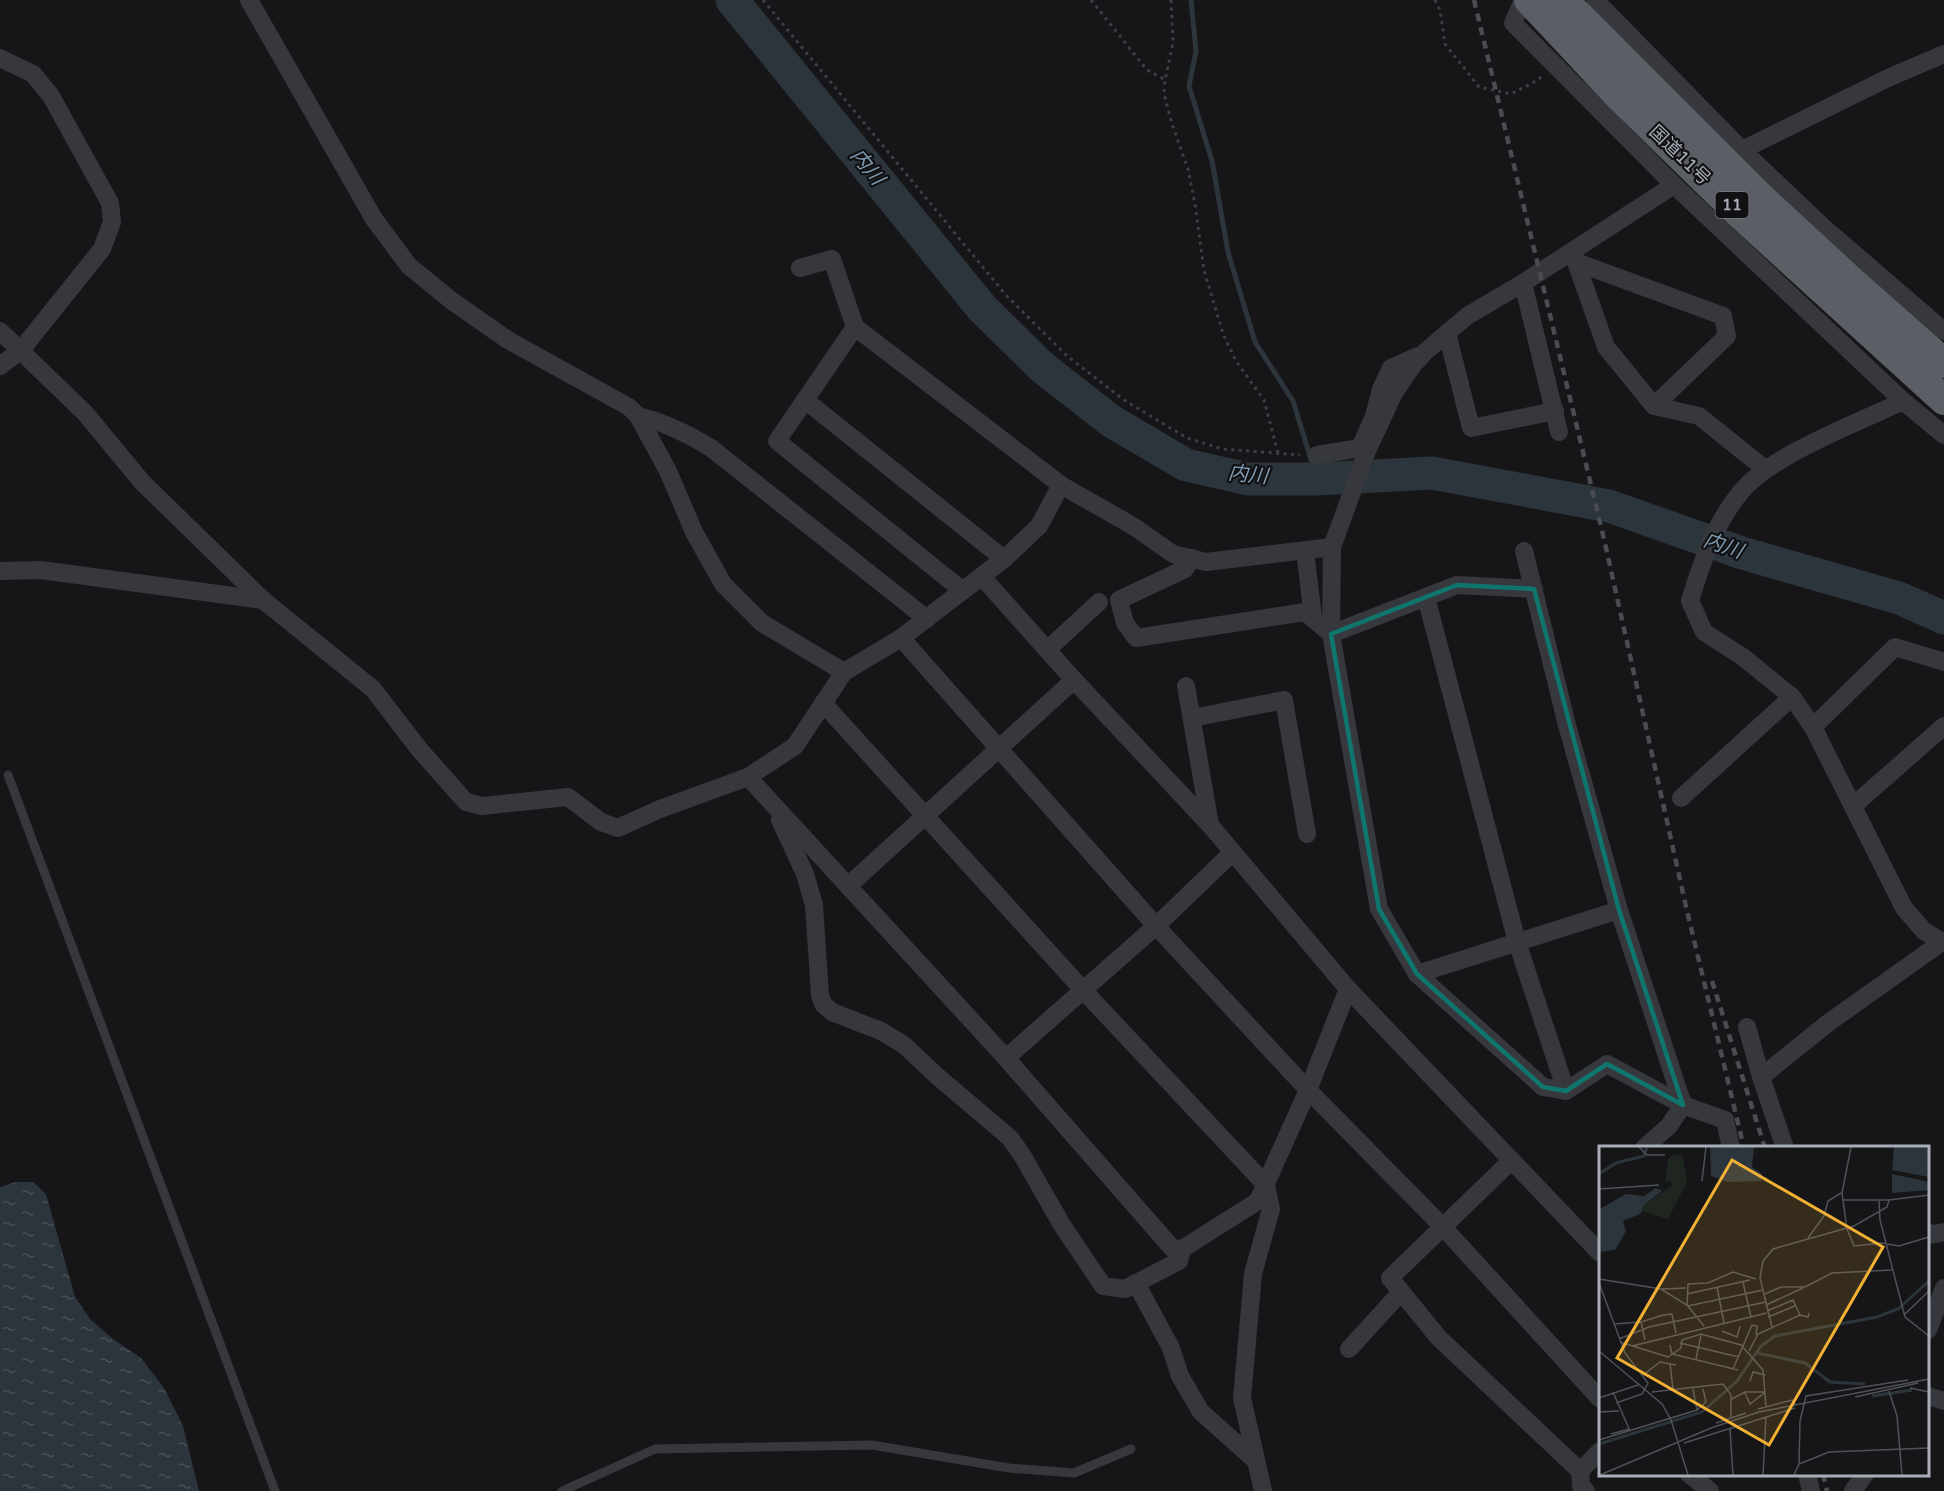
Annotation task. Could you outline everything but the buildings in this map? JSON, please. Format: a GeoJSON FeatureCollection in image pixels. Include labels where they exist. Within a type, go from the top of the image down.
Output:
{"type":"FeatureCollection","features":[{"type":"Feature","properties":{"kind":"highway","name":"国道11号"},"geometry":{"type":"LineString","coordinates":[[1529,0],[1618,95],[1725,199],[1944,400]]}},
{"type":"Feature","properties":{"kind":"highway","name":"国道11号"},"geometry":{"type":"LineString","coordinates":[[1563,0],[1760,197],[1944,363]]}},
{"type":"Feature","properties":{"kind":"street"},"geometry":{"type":"LineString","coordinates":[[249,0],[374,219],[409,266],[452,301],[508,340],[629,407],[638,416],[668,471],[694,532],[723,584],[762,623],[844,672]]}},
{"type":"Feature","properties":{"kind":"street"},"geometry":{"type":"LineString","coordinates":[[1523,0],[1513,23],[1674,185],[1903,401],[1944,435]]}},
{"type":"Feature","properties":{"kind":"street"},"geometry":{"type":"LineString","coordinates":[[1595,0],[1742,150],[1822,226],[1944,331]]}},
{"type":"Feature","properties":{"kind":"street"},"geometry":{"type":"LineString","coordinates":[[1742,150],[1887,78],[1944,54]]}},
{"type":"Feature","properties":{"kind":"street"},"geometry":{"type":"LineString","coordinates":[[0,58],[33,75],[51,96],[110,203],[112,222],[102,249],[21,350],[0,366]]}},
{"type":"Feature","properties":{"kind":"street"},"geometry":{"type":"LineString","coordinates":[[1674,185],[1573,257],[1467,316],[1413,365],[1394,393],[1367,451],[1332,547],[1330,634],[1379,909],[1417,974],[1543,1087],[1566,1091],[1607,1064],[1683,1105],[1725,1119],[1731,1146]]}},
{"type":"Feature","properties":{"kind":"street"},"geometry":{"type":"LineString","coordinates":[[1573,257],[1606,347],[1654,406],[1699,416],[1766,469]]}},
{"type":"Feature","properties":{"kind":"street"},"geometry":{"type":"LineString","coordinates":[[1573,257],[1723,316],[1727,336],[1654,406]]}},
{"type":"Feature","properties":{"kind":"street"},"geometry":{"type":"LineString","coordinates":[[800,268],[832,259],[855,327],[1061,485],[1133,526],[1173,554],[1206,562],[1332,547]]}},
{"type":"Feature","properties":{"kind":"street"},"geometry":{"type":"LineString","coordinates":[[1523,283],[1559,432]]}},
{"type":"Feature","properties":{"kind":"street"},"geometry":{"type":"LineString","coordinates":[[855,327],[777,441],[963,591]]}},
{"type":"Feature","properties":{"kind":"street"},"geometry":{"type":"LineString","coordinates":[[0,331],[85,413],[142,482],[263,600],[373,689],[419,749],[466,802],[482,806],[568,797],[601,822],[618,828],[660,809],[748,777],[795,746],[844,672],[901,638],[1004,559],[1039,526],[1061,485]]}},
{"type":"Feature","properties":{"kind":"street"},"geometry":{"type":"LineString","coordinates":[[1447,333],[1471,428],[1555,411]]}},
{"type":"Feature","properties":{"kind":"street"},"geometry":{"type":"LineString","coordinates":[[1317,455],[1360,448],[1391,368],[1425,352]]}},
{"type":"Feature","properties":{"kind":"street"},"geometry":{"type":"LineString","coordinates":[[806,399],[1004,559]]}},
{"type":"Feature","properties":{"kind":"street"},"geometry":{"type":"LineString","coordinates":[[1761,1077],[1828,1023],[1943,942],[1924,931],[1904,908],[1813,727],[1792,698],[1743,657],[1704,632],[1690,601],[1698,574],[1721,521],[1740,492],[1766,469],[1820,440],[1903,401]]}},
{"type":"Feature","properties":{"kind":"street"},"geometry":{"type":"LineString","coordinates":[[638,416],[658,420],[711,448],[927,619]]}},
{"type":"Feature","properties":{"kind":"street"},"geometry":{"type":"LineString","coordinates":[[1305,551],[1312,617]]}},
{"type":"Feature","properties":{"kind":"street"},"geometry":{"type":"LineString","coordinates":[[1524,551],[1567,725],[1619,910],[1683,1105]]}},
{"type":"Feature","properties":{"kind":"street"},"geometry":{"type":"LineString","coordinates":[[1192,558],[1185,569],[1119,600],[1125,623],[1136,638],[1305,612],[1330,634]]}},
{"type":"Feature","properties":{"kind":"street"},"geometry":{"type":"LineString","coordinates":[[0,571],[41,570],[263,600]]}},
{"type":"Feature","properties":{"kind":"street"},"geometry":{"type":"LineString","coordinates":[[982,577],[1074,680],[1210,825],[1348,989],[1599,1252]]}},
{"type":"Feature","properties":{"kind":"street"},"geometry":{"type":"LineString","coordinates":[[1330,634],[1457,585],[1534,589]]}},
{"type":"Feature","properties":{"kind":"street"},"geometry":{"type":"LineString","coordinates":[[1426,597],[1517,942],[1566,1091]]}},
{"type":"Feature","properties":{"kind":"street"},"geometry":{"type":"LineString","coordinates":[[1047,650],[1099,602]]}},
{"type":"Feature","properties":{"kind":"street"},"geometry":{"type":"LineString","coordinates":[[901,638],[1156,926],[1308,1090],[1443,1227],[1599,1398]]}},
{"type":"Feature","properties":{"kind":"street"},"geometry":{"type":"LineString","coordinates":[[1813,727],[1895,647],[1944,662]]}},
{"type":"Feature","properties":{"kind":"street"},"geometry":{"type":"LineString","coordinates":[[848,886],[1074,680]]}},
{"type":"Feature","properties":{"kind":"street"},"geometry":{"type":"LineString","coordinates":[[1186,686],[1210,825]]}},
{"type":"Feature","properties":{"kind":"street"},"geometry":{"type":"LineString","coordinates":[[1681,798],[1792,698]]}},
{"type":"Feature","properties":{"kind":"street"},"geometry":{"type":"LineString","coordinates":[[1192,718],[1284,700],[1307,834]]}},
{"type":"Feature","properties":{"kind":"street"},"geometry":{"type":"LineString","coordinates":[[823,704],[1083,990],[1266,1185],[1271,1209],[1252,1274],[1242,1398],[1263,1491]]}},
{"type":"Feature","properties":{"kind":"street"},"geometry":{"type":"LineString","coordinates":[[1853,806],[1944,726]]}},
{"type":"Feature","properties":{"kind":"street"},"geometry":{"type":"LineString","coordinates":[[748,777],[1006,1058],[1172,1248],[1182,1249],[1258,1201],[1308,1090],[1348,989]]}},
{"type":"Feature","properties":{"kind":"street"},"geometry":{"type":"LineString","coordinates":[[773,804],[805,874],[814,905],[820,995],[823,1004],[832,1012],[881,1031],[904,1045],[1010,1138],[1062,1225],[1103,1286],[1125,1288],[1136,1283],[1179,1261],[1182,1249]]}},
{"type":"Feature","properties":{"kind":"street"},"geometry":{"type":"LineString","coordinates":[[1006,1058],[1156,926],[1233,852]]}},
{"type":"Feature","properties":{"kind":"street"},"geometry":{"type":"LineString","coordinates":[[1417,974],[1619,910]]}},
{"type":"Feature","properties":{"kind":"street"},"geometry":{"type":"LineString","coordinates":[[1746,1026],[1784,1146]]}},
{"type":"Feature","properties":{"kind":"street"},"geometry":{"type":"LineString","coordinates":[[1646,1146],[1669,1126],[1683,1105]]}},
{"type":"Feature","properties":{"kind":"street"},"geometry":{"type":"LineString","coordinates":[[1512,1160],[1390,1278],[1438,1337],[1580,1471],[1581,1486],[1586,1491]]}},
{"type":"Feature","properties":{"kind":"street"},"geometry":{"type":"LineString","coordinates":[[1929,1234],[1944,1232]]}},
{"type":"Feature","properties":{"kind":"street"},"geometry":{"type":"LineString","coordinates":[[1136,1283],[1171,1348],[1180,1376],[1201,1412],[1255,1460]]}},
{"type":"Feature","properties":{"kind":"street"},"geometry":{"type":"LineString","coordinates":[[1929,1327],[1944,1288]]}},
{"type":"Feature","properties":{"kind":"street"},"geometry":{"type":"LineString","coordinates":[[1349,1349],[1401,1292]]}},
{"type":"Feature","properties":{"kind":"street"},"geometry":{"type":"LineString","coordinates":[[1929,1396],[1944,1401]]}},
{"type":"Feature","properties":{"kind":"street"},"geometry":{"type":"LineString","coordinates":[[1580,1471],[1599,1452]]}},
{"type":"Feature","properties":{"kind":"street"},"geometry":{"type":"LineString","coordinates":[[1691,1476],[1710,1491]]}},
{"type":"Feature","properties":{"kind":"street"},"geometry":{"type":"LineString","coordinates":[[1807,1476],[1811,1491]]}},
{"type":"Feature","properties":{"kind":"street"},"geometry":{"type":"LineString","coordinates":[[1853,1491],[1864,1476]]}},
{"type":"Feature","properties":{"kind":"lane"},"geometry":{"type":"LineString","coordinates":[[8,775],[275,1491]]}},
{"type":"Feature","properties":{"kind":"lane"},"geometry":{"type":"LineString","coordinates":[[562,1491],[655,1449],[872,1444],[1010,1468],[1074,1473],[1131,1449]]}},
{"type":"Feature","properties":{"kind":"path"},"geometry":{"type":"LineString","coordinates":[[763,0],[1005,294],[1066,355],[1125,400],[1187,438],[1222,449],[1292,454]]}},
{"type":"Feature","properties":{"kind":"path"},"geometry":{"type":"LineString","coordinates":[[1091,0],[1147,70],[1165,80]]}},
{"type":"Feature","properties":{"kind":"path"},"geometry":{"type":"LineString","coordinates":[[1171,0],[1173,43],[1164,94],[1188,169],[1196,204],[1204,270],[1223,334],[1236,361],[1264,400],[1278,453]]}},
{"type":"Feature","properties":{"kind":"path"},"geometry":{"type":"LineString","coordinates":[[1435,0],[1440,10],[1445,44],[1479,87],[1511,94],[1538,80],[1553,64]]}},
{"type":"Feature","properties":{"kind":"highlighted area"},"geometry":{"type":"Polygon","coordinates":[[[1457,585],[1534,589],[1619,910],[1683,1105],[1607,1064],[1566,1091],[1543,1087],[1417,974],[1379,909],[1331,634],[1457,585]]]}},
{"type":"Feature","properties":{"kind":"water"},"geometry":{"type":"Polygon","coordinates":[[[16,1182],[33,1182],[46,1194],[75,1297],[91,1320],[113,1339],[141,1358],[164,1388],[183,1426],[199,1491],[0,1491],[0,1187],[16,1182]]]}},
{"type":"Feature","properties":{"kind":"waterway","name":"内川"},"geometry":{"type":"LineString","coordinates":[[732,0],[982,308],[1042,367],[1111,421],[1186,465],[1248,479],[1317,479],[1432,473],[1609,506],[1742,553],[1899,598],[1944,618]]}},
{"type":"Feature","properties":{"kind":"waterway"},"geometry":{"type":"LineString","coordinates":[[1191,0],[1196,51],[1189,86],[1212,161],[1228,252],[1255,342],[1293,401],[1317,479]]}},
{"type":"Feature","properties":{"kind":"railway"},"geometry":{"type":"LineString","coordinates":[[1474,0],[1604,539],[1687,911],[1744,1146]]}},
{"type":"Feature","properties":{"kind":"railway"},"geometry":{"type":"LineString","coordinates":[[1712,981],[1764,1146]]}},
{"type":"Feature","properties":{"kind":"railway"},"geometry":{"type":"LineString","coordinates":[[1823,1476],[1827,1491]]}}]}
